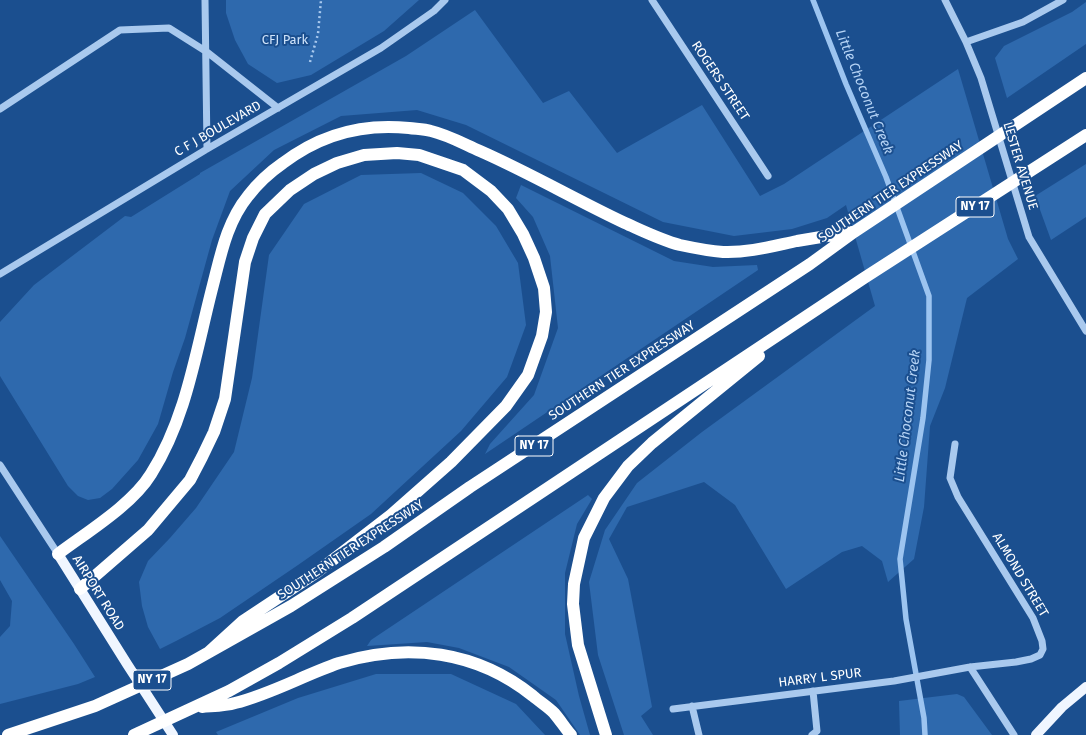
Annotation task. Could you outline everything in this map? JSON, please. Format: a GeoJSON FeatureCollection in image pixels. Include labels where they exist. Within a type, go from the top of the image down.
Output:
{"type":"FeatureCollection","features":[{"type":"Feature","properties":{"kind":"highway","name":"SOUTHERN TIER EXPRESSWAY"},"geometry":{"type":"LineString","coordinates":[[8,735],[95,706],[188,664],[291,606],[384,548],[470,487],[810,264],[854,232],[1086,78]]}},
{"type":"Feature","properties":{"kind":"highway"},"geometry":{"type":"LineString","coordinates":[[58,554],[125,504],[150,476],[167,446],[178,420],[190,382],[224,241],[233,220],[246,197],[261,180],[285,161],[317,141],[339,132],[390,126],[429,130],[446,135],[496,158],[590,207],[652,235],[680,244],[722,252],[753,250],[801,240],[854,232]]}},
{"type":"Feature","properties":{"kind":"highway","name":"NY 17"},"geometry":{"type":"LineString","coordinates":[[134,735],[229,691],[280,663],[352,618],[864,278],[1086,135]]}},
{"type":"Feature","properties":{"kind":"highway"},"geometry":{"type":"LineString","coordinates":[[80,589],[148,530],[190,480],[202,457],[214,432],[225,399],[245,262],[253,238],[265,214],[290,190],[314,174],[337,163],[364,155],[397,153],[419,155],[463,170],[491,191],[508,209],[523,234],[534,258],[544,288],[546,312],[542,336],[528,375],[506,406],[452,462],[391,515],[317,572],[243,621],[209,652]]}},
{"type":"Feature","properties":{"kind":"highway"},"geometry":{"type":"LineString","coordinates":[[606,735],[578,645],[573,604],[574,584],[584,538],[604,498],[628,466],[652,443],[812,313]]}},
{"type":"Feature","properties":{"kind":"highway"},"geometry":{"type":"LineString","coordinates":[[193,708],[234,704],[266,693],[338,664],[368,655],[406,651],[457,657],[480,664],[519,685],[554,713],[571,735]]}},
{"type":"Feature","properties":{"kind":"main road","name":"AIRPORT ROAD"},"geometry":{"type":"LineString","coordinates":[[58,554],[173,735]]}},
{"type":"Feature","properties":{"kind":"main road"},"geometry":{"type":"LineString","coordinates":[[1036,735],[1062,707],[1086,687]]}},
{"type":"Feature","properties":{"kind":"street"},"geometry":{"type":"LineString","coordinates":[[205,0],[207,52],[207,149]]}},
{"type":"Feature","properties":{"kind":"street","name":"C F J BOULEVARD"},"geometry":{"type":"LineString","coordinates":[[0,274],[207,149],[381,48],[434,11],[445,0]]}},
{"type":"Feature","properties":{"kind":"street","name":"ROGERS STREET"},"geometry":{"type":"LineString","coordinates":[[652,0],[768,176]]}},
{"type":"Feature","properties":{"kind":"street","name":"LESTER AVENUE"},"geometry":{"type":"LineString","coordinates":[[946,0],[981,78],[1029,237],[1086,331]]}},
{"type":"Feature","properties":{"kind":"street"},"geometry":{"type":"LineString","coordinates":[[966,42],[1023,22],[1063,0]]}},
{"type":"Feature","properties":{"kind":"street"},"geometry":{"type":"LineString","coordinates":[[0,109],[120,30],[169,28],[207,52],[278,108]]}},
{"type":"Feature","properties":{"kind":"street","name":"ALMOND STREET"},"geometry":{"type":"LineString","coordinates":[[954,444],[950,478],[958,497],[1033,618],[1042,641],[1043,649],[1040,655],[1031,659],[970,667]]}},
{"type":"Feature","properties":{"kind":"street","name":"AIRPORT ROAD"},"geometry":{"type":"LineString","coordinates":[[0,465],[58,554]]}},
{"type":"Feature","properties":{"kind":"street"},"geometry":{"type":"LineString","coordinates":[[970,667],[1014,735]]}},
{"type":"Feature","properties":{"kind":"street","name":"HARRY L SPUR"},"geometry":{"type":"LineString","coordinates":[[672,708],[894,681],[970,667]]}},
{"type":"Feature","properties":{"kind":"street"},"geometry":{"type":"LineString","coordinates":[[812,735],[817,732],[813,691]]}},
{"type":"Feature","properties":{"kind":"street"},"geometry":{"type":"LineString","coordinates":[[692,706],[699,735]]}},
{"type":"Feature","properties":{"kind":"path"},"geometry":{"type":"LineString","coordinates":[[310,62],[318,34],[321,0]]}},
{"type":"Feature","properties":{"kind":"green space","name":"CFJ Park"},"geometry":{"type":"Polygon","coordinates":[[[226,0],[419,0],[384,31],[311,75],[277,83],[248,64],[235,40],[226,13],[226,0]]]}},
{"type":"Feature","properties":{"kind":"green space"},"geometry":{"type":"Polygon","coordinates":[[[1086,2],[1086,44],[1007,98],[995,58],[1004,46],[1072,12],[1086,2]]]}},
{"type":"Feature","properties":{"kind":"green space"},"geometry":{"type":"Polygon","coordinates":[[[475,10],[543,103],[569,91],[617,153],[702,105],[760,196],[784,184],[958,69],[1008,239],[1018,259],[967,298],[945,388],[930,426],[924,507],[914,559],[888,582],[882,561],[862,546],[842,552],[786,589],[735,505],[704,482],[627,507],[609,539],[628,579],[652,707],[641,716],[653,735],[624,735],[598,655],[589,582],[605,530],[637,483],[702,432],[875,306],[846,205],[827,218],[792,229],[734,236],[663,222],[466,125],[417,110],[341,116],[274,150],[230,191],[212,240],[185,338],[173,372],[158,424],[138,460],[112,489],[100,498],[88,500],[78,496],[68,486],[0,376],[0,322],[34,285],[125,216],[131,217],[200,173],[406,56],[475,10]]]}},
{"type":"Feature","properties":{"kind":"green space"},"geometry":{"type":"Polygon","coordinates":[[[1086,164],[1086,217],[1051,240],[1035,196],[1086,164]]]}},
{"type":"Feature","properties":{"kind":"green space"},"geometry":{"type":"Polygon","coordinates":[[[421,173],[463,193],[496,226],[518,263],[526,325],[507,377],[461,431],[371,514],[220,618],[160,649],[148,627],[142,606],[139,582],[148,561],[196,508],[234,452],[252,378],[269,255],[304,204],[361,175],[421,173]]]}},
{"type":"Feature","properties":{"kind":"green space"},"geometry":{"type":"Polygon","coordinates":[[[521,185],[674,261],[713,267],[757,265],[758,270],[485,454],[490,444],[534,395],[558,328],[550,256],[533,217],[516,198],[521,185]]]}},
{"type":"Feature","properties":{"kind":"green space"},"geometry":{"type":"Polygon","coordinates":[[[588,495],[592,499],[577,524],[565,573],[565,634],[579,696],[590,735],[580,735],[556,700],[509,667],[459,648],[427,642],[367,646],[371,640],[588,495]]]}},
{"type":"Feature","properties":{"kind":"green space"},"geometry":{"type":"Polygon","coordinates":[[[0,536],[95,677],[78,684],[0,704],[0,637],[10,626],[12,601],[0,580],[0,536]]]}},
{"type":"Feature","properties":{"kind":"green space"},"geometry":{"type":"Polygon","coordinates":[[[376,674],[451,674],[516,704],[545,735],[218,735],[216,732],[298,698],[376,674]]]}},
{"type":"Feature","properties":{"kind":"green space"},"geometry":{"type":"Polygon","coordinates":[[[957,694],[964,697],[992,735],[900,735],[899,701],[957,694]]]}},
{"type":"Feature","properties":{"kind":"waterway","name":"Little Choconut Creek"},"geometry":{"type":"LineString","coordinates":[[813,0],[846,84],[886,177],[929,296],[929,360],[923,418],[900,559],[906,619],[924,718],[925,735]]}}]}
